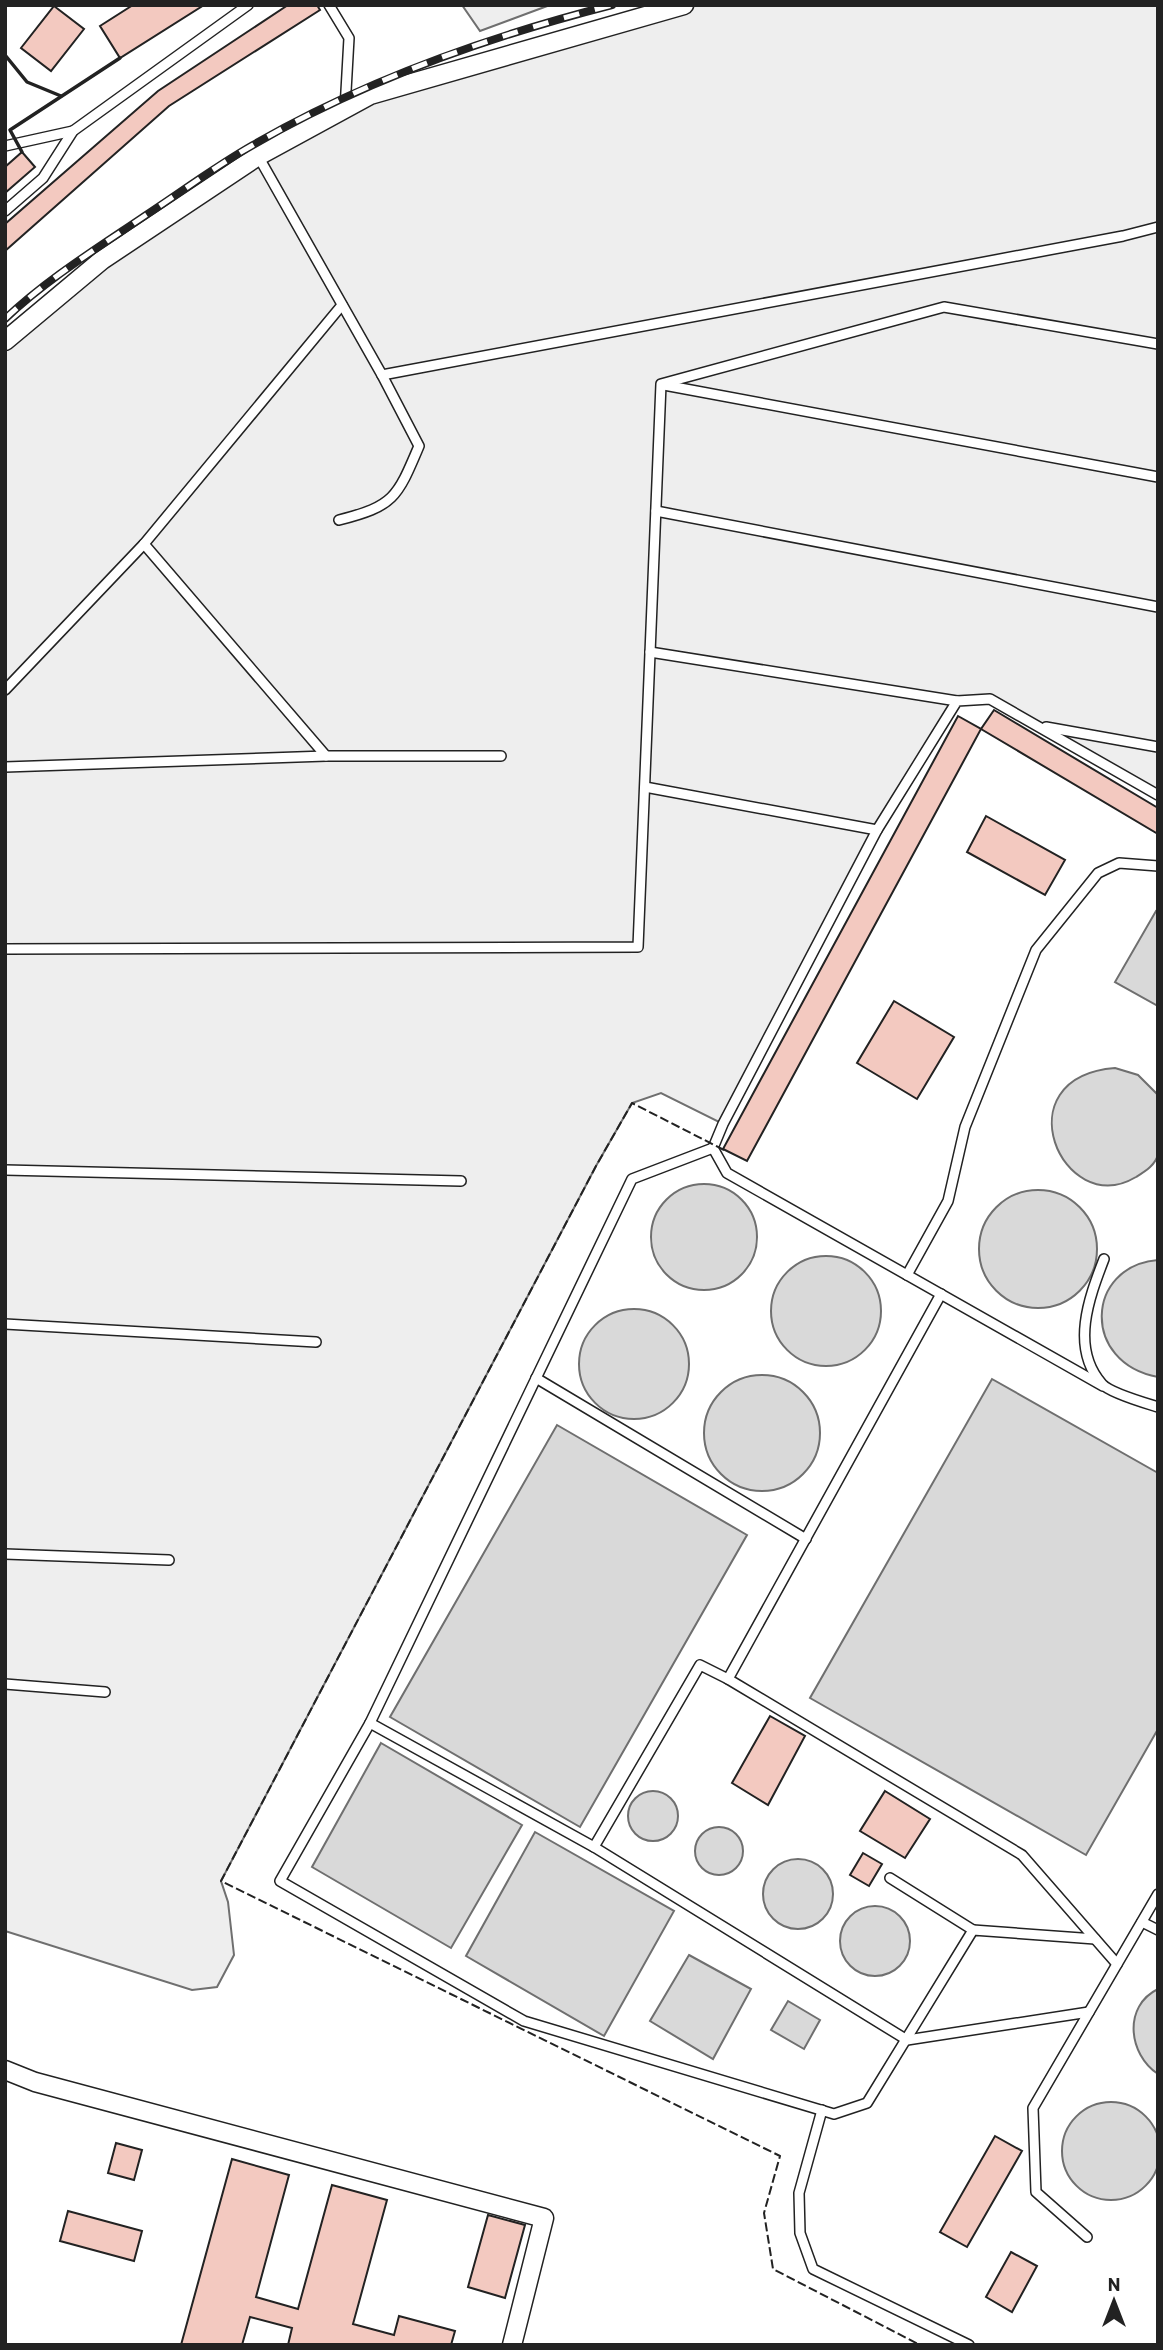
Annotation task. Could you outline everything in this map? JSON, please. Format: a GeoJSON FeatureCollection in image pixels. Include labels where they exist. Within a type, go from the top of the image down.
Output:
{"type":"FeatureCollection","features":[{"type":"Feature","properties":{"kind":"street"},"geometry":{"type":"LineString","coordinates":[[5,341],[102,260],[258,156],[370,95],[684,5]]}},
{"type":"Feature","properties":{"kind":"street"},"geometry":{"type":"LineString","coordinates":[[5,2070],[35,2082],[544,2218],[512,2345]]}},
{"type":"Feature","properties":{"kind":"lane"},"geometry":{"type":"LineString","coordinates":[[5,211],[43,178],[73,131],[248,5]]}},
{"type":"Feature","properties":{"kind":"lane"},"geometry":{"type":"LineString","coordinates":[[329,5],[349,38],[345,108]]}},
{"type":"Feature","properties":{"kind":"lane"},"geometry":{"type":"LineString","coordinates":[[5,145],[73,131]]}},
{"type":"Feature","properties":{"kind":"lane"},"geometry":{"type":"LineString","coordinates":[[258,156],[382,375],[419,446],[400,491],[376,511],[339,520]]}},
{"type":"Feature","properties":{"kind":"lane"},"geometry":{"type":"LineString","coordinates":[[382,375],[1109,239],[1158,227]]}},
{"type":"Feature","properties":{"kind":"lane"},"geometry":{"type":"LineString","coordinates":[[5,690],[144,544],[342,305]]}},
{"type":"Feature","properties":{"kind":"lane"},"geometry":{"type":"LineString","coordinates":[[661,384],[944,307],[1158,344]]}},
{"type":"Feature","properties":{"kind":"lane"},"geometry":{"type":"LineString","coordinates":[[661,384],[1158,477]]}},
{"type":"Feature","properties":{"kind":"lane"},"geometry":{"type":"LineString","coordinates":[[5,949],[638,947],[661,384]]}},
{"type":"Feature","properties":{"kind":"lane"},"geometry":{"type":"LineString","coordinates":[[656,511],[1158,607]]}},
{"type":"Feature","properties":{"kind":"lane"},"geometry":{"type":"LineString","coordinates":[[144,544],[326,756]]}},
{"type":"Feature","properties":{"kind":"lane"},"geometry":{"type":"LineString","coordinates":[[650,652],[957,701],[990,699],[1158,795]]}},
{"type":"Feature","properties":{"kind":"lane"},"geometry":{"type":"LineString","coordinates":[[957,701],[877,830],[723,1124],[713,1148],[632,1179],[370,1723],[280,1881],[524,2021],[834,2114],[867,2103],[973,1930]]}},
{"type":"Feature","properties":{"kind":"lane"},"geometry":{"type":"LineString","coordinates":[[1041,726],[1158,747]]}},
{"type":"Feature","properties":{"kind":"lane"},"geometry":{"type":"LineString","coordinates":[[5,767],[326,756],[502,756]]}},
{"type":"Feature","properties":{"kind":"lane"},"geometry":{"type":"LineString","coordinates":[[645,787],[877,830]]}},
{"type":"Feature","properties":{"kind":"lane"},"geometry":{"type":"LineString","coordinates":[[908,1275],[948,1201],[965,1127],[1036,950],[1098,873],[1119,863],[1158,866]]}},
{"type":"Feature","properties":{"kind":"lane"},"geometry":{"type":"LineString","coordinates":[[713,1148],[727,1173],[1103,1386],[1158,1407]]}},
{"type":"Feature","properties":{"kind":"lane"},"geometry":{"type":"LineString","coordinates":[[5,1170],[461,1181]]}},
{"type":"Feature","properties":{"kind":"lane"},"geometry":{"type":"LineString","coordinates":[[1103,1386],[1088,1359],[1084,1328],[1088,1301],[1104,1259]]}},
{"type":"Feature","properties":{"kind":"lane"},"geometry":{"type":"LineString","coordinates":[[728,1679],[941,1294]]}},
{"type":"Feature","properties":{"kind":"lane"},"geometry":{"type":"LineString","coordinates":[[5,1324],[316,1342]]}},
{"type":"Feature","properties":{"kind":"lane"},"geometry":{"type":"LineString","coordinates":[[536,1378],[806,1539]]}},
{"type":"Feature","properties":{"kind":"lane"},"geometry":{"type":"LineString","coordinates":[[5,1554],[169,1560]]}},
{"type":"Feature","properties":{"kind":"lane"},"geometry":{"type":"LineString","coordinates":[[594,1847],[700,1665],[728,1679],[1022,1855],[1117,1965]]}},
{"type":"Feature","properties":{"kind":"lane"},"geometry":{"type":"LineString","coordinates":[[5,1684],[105,1692]]}},
{"type":"Feature","properties":{"kind":"lane"},"geometry":{"type":"LineString","coordinates":[[370,1723],[594,1847],[906,2040],[1089,2012]]}},
{"type":"Feature","properties":{"kind":"lane"},"geometry":{"type":"LineString","coordinates":[[890,1878],[973,1930],[1095,1939]]}},
{"type":"Feature","properties":{"kind":"lane"},"geometry":{"type":"LineString","coordinates":[[1087,2237],[1036,2192],[1033,2108],[1158,1894]]}},
{"type":"Feature","properties":{"kind":"lane"},"geometry":{"type":"LineString","coordinates":[[1142,1922],[1158,1930]]}},
{"type":"Feature","properties":{"kind":"lane"},"geometry":{"type":"LineString","coordinates":[[821,2110],[799,2193],[800,2233],[813,2269],[969,2345]]}},
{"type":"Feature","properties":{"kind":"shaded area"},"geometry":{"type":"Polygon","coordinates":[[[462,5],[550,5],[480,31],[462,5]]]}},
{"type":"Feature","properties":{"kind":"shaded area"},"geometry":{"type":"Polygon","coordinates":[[[684,5],[1158,5],[1158,795],[991,699],[957,701],[877,830],[723,1124],[661,1093],[632,1103],[596,1166],[221,1881],[228,1902],[234,1955],[217,1987],[192,1990],[5,1931],[5,341],[102,260],[370,95],[684,5]]]}},
{"type":"Feature","properties":{"kind":"shaded area"},"geometry":{"type":"Polygon","coordinates":[[[1156,911],[1158,912],[1158,1006],[1115,982],[1156,911]]]}},
{"type":"Feature","properties":{"kind":"shaded area"},"geometry":{"type":"Polygon","coordinates":[[[1115,1068],[1138,1075],[1158,1095],[1159,1140],[1157,1158],[1149,1168],[1136,1177],[1109,1185],[1085,1180],[1067,1164],[1055,1142],[1052,1118],[1060,1095],[1080,1077],[1115,1068]]]}},
{"type":"Feature","properties":{"kind":"shaded area"},"geometry":{"type":"Polygon","coordinates":[[[704,1184],[724,1188],[741,1200],[753,1217],[757,1237],[753,1257],[741,1274],[724,1286],[704,1290],[684,1286],[667,1274],[655,1257],[651,1237],[655,1217],[667,1200],[684,1188],[704,1184]]]}},
{"type":"Feature","properties":{"kind":"shaded area"},"geometry":{"type":"Polygon","coordinates":[[[1038,1190],[1061,1195],[1080,1207],[1092,1226],[1097,1249],[1092,1272],[1080,1291],[1061,1303],[1038,1308],[1015,1303],[996,1291],[984,1272],[979,1249],[984,1226],[996,1207],[1015,1195],[1038,1190]]]}},
{"type":"Feature","properties":{"kind":"shaded area"},"geometry":{"type":"Polygon","coordinates":[[[826,1256],[847,1261],[865,1272],[876,1290],[881,1311],[876,1332],[865,1350],[847,1361],[826,1366],[805,1361],[787,1350],[776,1332],[771,1311],[776,1290],[787,1272],[805,1261],[826,1256]]]}},
{"type":"Feature","properties":{"kind":"shaded area"},"geometry":{"type":"Polygon","coordinates":[[[1158,1260],[1158,1377],[1133,1368],[1115,1354],[1105,1335],[1102,1316],[1106,1296],[1116,1279],[1134,1266],[1158,1260]]]}},
{"type":"Feature","properties":{"kind":"shaded area"},"geometry":{"type":"Polygon","coordinates":[[[634,1309],[655,1313],[673,1325],[685,1343],[689,1364],[685,1385],[673,1403],[655,1415],[634,1419],[613,1415],[595,1403],[583,1385],[579,1364],[583,1343],[595,1325],[613,1313],[634,1309]]]}},
{"type":"Feature","properties":{"kind":"shaded area"},"geometry":{"type":"Polygon","coordinates":[[[762,1375],[784,1379],[803,1392],[816,1411],[820,1433],[816,1455],[803,1474],[784,1487],[762,1491],[740,1487],[721,1474],[708,1455],[704,1433],[708,1411],[721,1392],[740,1379],[762,1375]]]}},
{"type":"Feature","properties":{"kind":"shaded area"},"geometry":{"type":"Polygon","coordinates":[[[992,1379],[1158,1473],[1158,1729],[1086,1855],[810,1698],[992,1379]]]}},
{"type":"Feature","properties":{"kind":"shaded area"},"geometry":{"type":"Polygon","coordinates":[[[557,1425],[747,1535],[580,1827],[390,1717],[557,1425]]]}},
{"type":"Feature","properties":{"kind":"shaded area"},"geometry":{"type":"Polygon","coordinates":[[[381,1743],[522,1825],[451,1948],[312,1867],[381,1743]]]}},
{"type":"Feature","properties":{"kind":"shaded area"},"geometry":{"type":"Polygon","coordinates":[[[653,1791],[670,1799],[678,1816],[670,1833],[653,1841],[636,1833],[628,1816],[636,1799],[653,1791]]]}},
{"type":"Feature","properties":{"kind":"shaded area"},"geometry":{"type":"Polygon","coordinates":[[[719,1827],[728,1828],[736,1834],[742,1842],[742,1860],[736,1868],[728,1874],[719,1875],[710,1874],[702,1868],[696,1860],[695,1851],[696,1842],[702,1834],[710,1828],[719,1827]]]}},
{"type":"Feature","properties":{"kind":"shaded area"},"geometry":{"type":"Polygon","coordinates":[[[535,1832],[674,1911],[604,2036],[466,1956],[535,1832]]]}},
{"type":"Feature","properties":{"kind":"shaded area"},"geometry":{"type":"Polygon","coordinates":[[[798,1859],[817,1865],[827,1875],[833,1894],[827,1913],[817,1923],[798,1929],[779,1923],[769,1913],[763,1894],[769,1875],[779,1865],[798,1859]]]}},
{"type":"Feature","properties":{"kind":"shaded area"},"geometry":{"type":"Polygon","coordinates":[[[875,1906],[900,1916],[910,1941],[900,1966],[875,1976],[850,1966],[840,1941],[850,1916],[875,1906]]]}},
{"type":"Feature","properties":{"kind":"shaded area"},"geometry":{"type":"Polygon","coordinates":[[[689,1955],[751,1989],[713,2059],[650,2021],[689,1955]]]}},
{"type":"Feature","properties":{"kind":"shaded area"},"geometry":{"type":"Polygon","coordinates":[[[1158,1989],[1158,2074],[1140,2055],[1134,2030],[1139,2007],[1158,1989]]]}},
{"type":"Feature","properties":{"kind":"shaded area"},"geometry":{"type":"Polygon","coordinates":[[[788,2001],[820,2020],[804,2049],[771,2030],[788,2001]]]}},
{"type":"Feature","properties":{"kind":"shaded area"},"geometry":{"type":"Polygon","coordinates":[[[1111,2102],[1130,2106],[1146,2116],[1156,2132],[1160,2151],[1156,2170],[1146,2186],[1130,2196],[1111,2200],[1092,2196],[1076,2186],[1066,2170],[1062,2151],[1066,2132],[1076,2116],[1092,2106],[1111,2102]]]}},
{"type":"Feature","properties":{"kind":"building"},"geometry":{"type":"Polygon","coordinates":[[[133,5],[204,5],[120,58],[100,26],[133,5]]]}},
{"type":"Feature","properties":{"kind":"building"},"geometry":{"type":"Polygon","coordinates":[[[288,5],[317,5],[320,10],[169,106],[5,251],[5,224],[158,91],[288,5]]]}},
{"type":"Feature","properties":{"kind":"building"},"geometry":{"type":"Polygon","coordinates":[[[54,6],[84,29],[51,71],[21,48],[54,6]]]}},
{"type":"Feature","properties":{"kind":"building"},"geometry":{"type":"Polygon","coordinates":[[[22,152],[35,167],[5,193],[5,167],[22,152]]]}},
{"type":"Feature","properties":{"kind":"building"},"geometry":{"type":"Polygon","coordinates":[[[994,710],[1158,808],[1158,834],[981,729],[994,710]]]}},
{"type":"Feature","properties":{"kind":"building"},"geometry":{"type":"Polygon","coordinates":[[[958,716],[981,729],[747,1161],[723,1149],[958,716]]]}},
{"type":"Feature","properties":{"kind":"building"},"geometry":{"type":"Polygon","coordinates":[[[986,816],[1065,860],[1045,895],[967,852],[986,816]]]}},
{"type":"Feature","properties":{"kind":"building"},"geometry":{"type":"Polygon","coordinates":[[[894,1001],[954,1037],[917,1099],[857,1063],[894,1001]]]}},
{"type":"Feature","properties":{"kind":"building"},"geometry":{"type":"Polygon","coordinates":[[[770,1716],[805,1736],[768,1805],[732,1783],[770,1716]]]}},
{"type":"Feature","properties":{"kind":"building"},"geometry":{"type":"Polygon","coordinates":[[[885,1791],[930,1819],[905,1858],[860,1831],[885,1791]]]}},
{"type":"Feature","properties":{"kind":"building"},"geometry":{"type":"Polygon","coordinates":[[[863,1853],[882,1864],[869,1886],[850,1875],[863,1853]]]}},
{"type":"Feature","properties":{"kind":"building"},"geometry":{"type":"Polygon","coordinates":[[[995,2136],[1022,2151],[967,2247],[940,2232],[995,2136]]]}},
{"type":"Feature","properties":{"kind":"building"},"geometry":{"type":"Polygon","coordinates":[[[116,2143],[142,2150],[134,2180],[108,2173],[116,2143]]]}},
{"type":"Feature","properties":{"kind":"building"},"geometry":{"type":"Polygon","coordinates":[[[232,2159],[289,2175],[256,2297],[298,2309],[332,2185],[387,2200],[353,2324],[394,2335],[399,2316],[455,2331],[451,2345],[288,2345],[292,2328],[250,2317],[242,2345],[181,2345],[232,2159]]]}},
{"type":"Feature","properties":{"kind":"building"},"geometry":{"type":"Polygon","coordinates":[[[68,2211],[142,2231],[134,2261],[60,2241],[68,2211]]]}},
{"type":"Feature","properties":{"kind":"building"},"geometry":{"type":"Polygon","coordinates":[[[488,2215],[525,2225],[505,2298],[468,2287],[488,2215]]]}},
{"type":"Feature","properties":{"kind":"building"},"geometry":{"type":"Polygon","coordinates":[[[1011,2252],[1037,2266],[1012,2312],[986,2297],[1011,2252]]]}},
{"type":"Feature","properties":{"kind":"railway"},"geometry":{"type":"LineString","coordinates":[[5,319],[38,290],[92,251],[226,162],[295,122],[383,81],[473,46],[612,5]]}},
{"type":"Feature","properties":{"kind":"fence"},"geometry":{"type":"LineString","coordinates":[[724,1150],[632,1103],[596,1166],[221,1881],[780,2156],[764,2213],[773,2269],[920,2345]]}},
{"type":"Feature","properties":{"kind":"wall"},"geometry":{"type":"LineString","coordinates":[[5,55],[27,82],[61,96]]}},
{"type":"Feature","properties":{"kind":"wall"},"geometry":{"type":"LineString","coordinates":[[22,152],[10,130],[120,58]]}}]}
